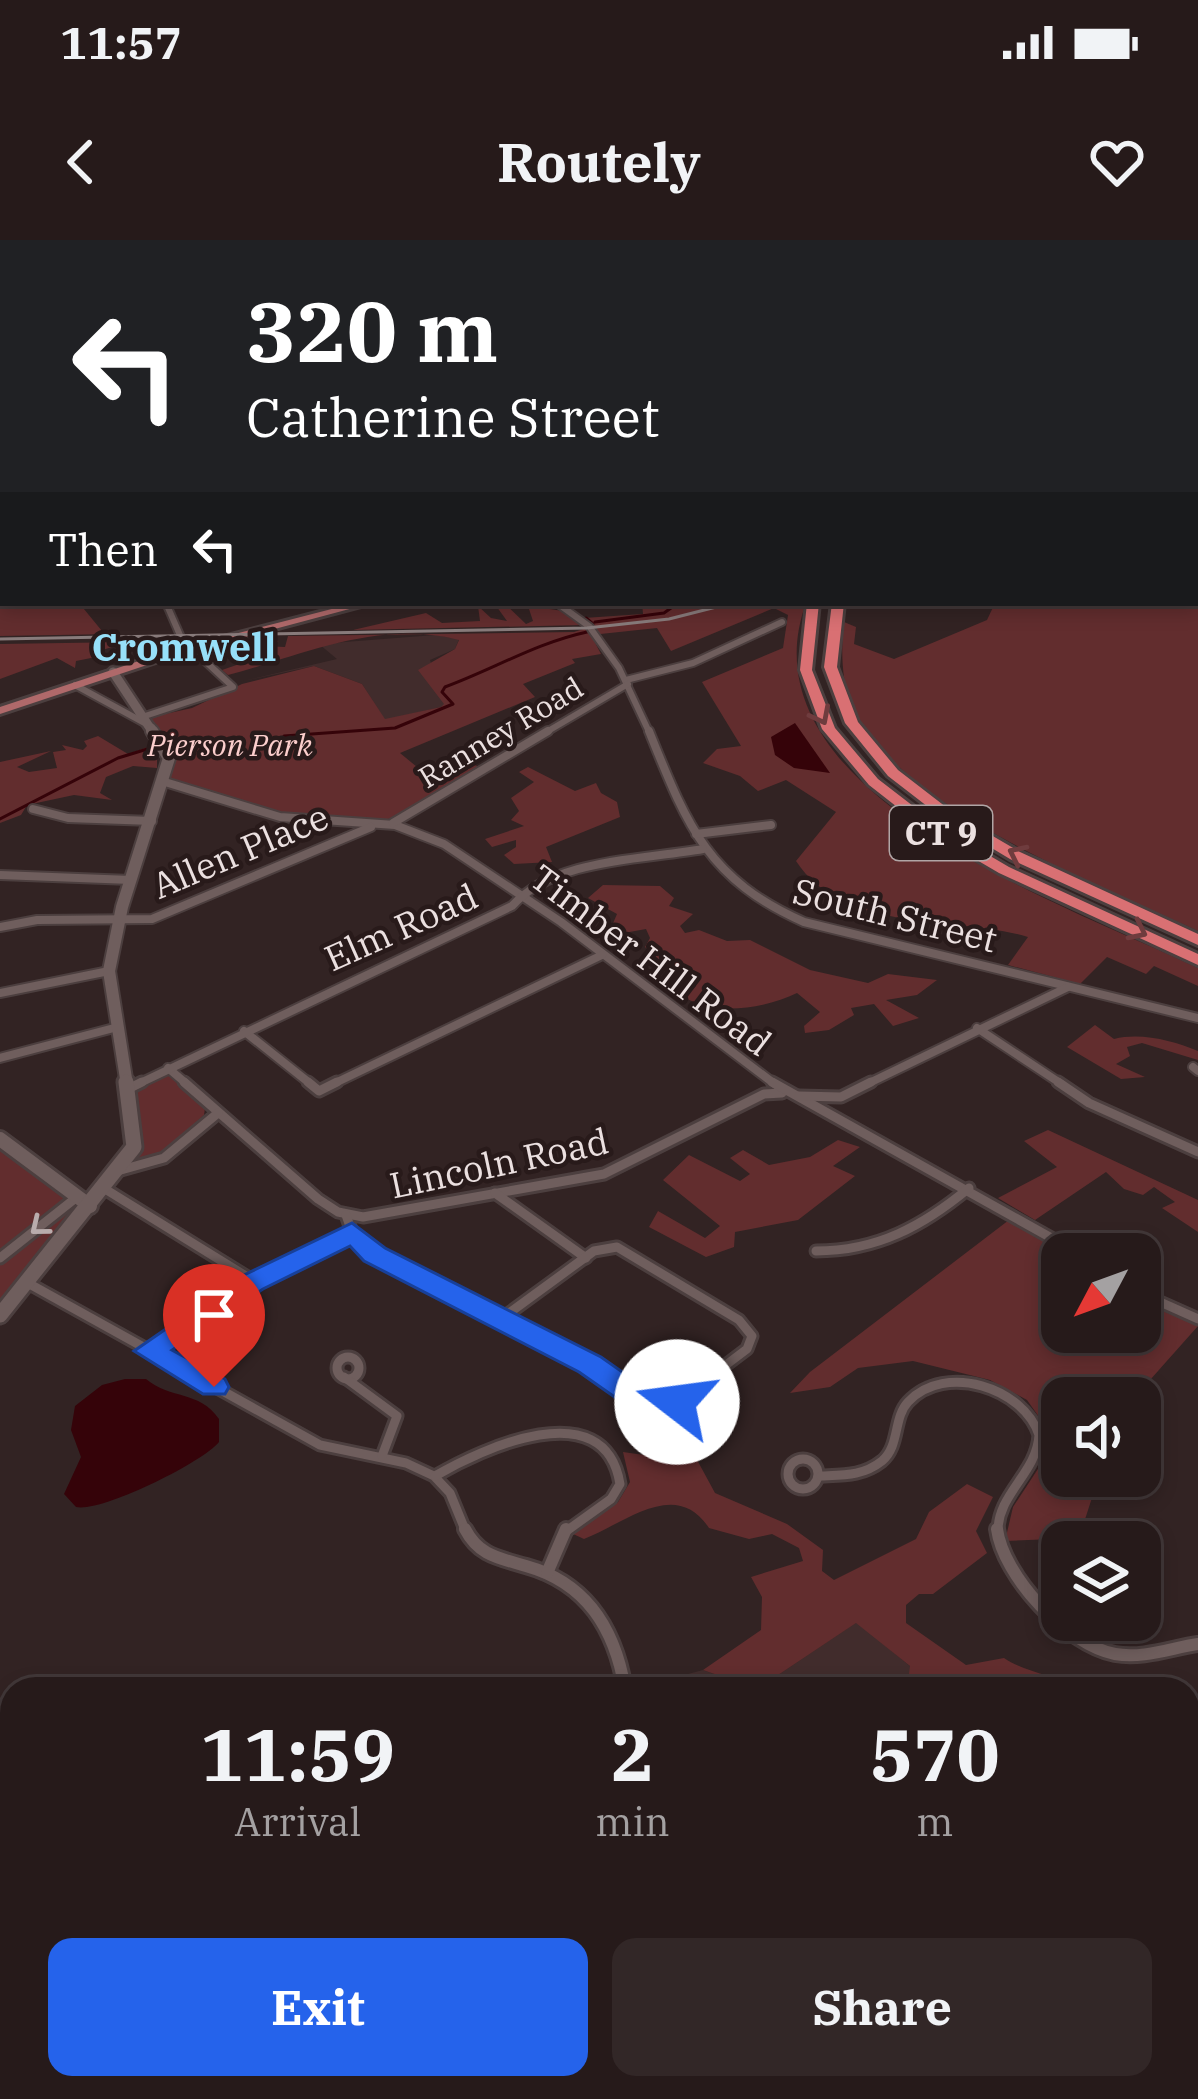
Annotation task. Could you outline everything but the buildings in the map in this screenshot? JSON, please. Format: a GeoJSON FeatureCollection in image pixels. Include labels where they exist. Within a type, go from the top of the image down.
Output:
{"type":"FeatureCollection","features":[{"type":"Feature","properties":{"kind":"highway","name":"CT 9"},"geometry":{"type":"LineString","coordinates":[[812,606],[804,650],[813,703],[836,741],[876,785],[969,849],[1198,961]]}},
{"type":"Feature","properties":{"kind":"highway","name":"CT 9"},"geometry":{"type":"LineString","coordinates":[[837,606],[829,646],[834,687],[851,725],[884,765],[977,833],[1198,940]]}},
{"type":"Feature","properties":{"kind":"main road"},"geometry":{"type":"LineString","coordinates":[[0,711],[189,648],[355,606]]}},
{"type":"Feature","properties":{"kind":"main road"},"geometry":{"type":"LineString","coordinates":[[0,1315],[121,1170],[135,1140],[114,1028],[110,971],[117,922],[165,782],[168,752],[112,672]]}},
{"type":"Feature","properties":{"kind":"street"},"geometry":{"type":"LineString","coordinates":[[75,685],[148,722],[233,687],[189,648],[168,606]]}},
{"type":"Feature","properties":{"kind":"street","name":"South Street"},"geometry":{"type":"LineString","coordinates":[[561,606],[590,628],[627,682],[703,848],[734,890],[776,914],[1198,1018]]}},
{"type":"Feature","properties":{"kind":"street","name":"Ranney Road"},"geometry":{"type":"LineString","coordinates":[[383,824],[418,812],[627,682],[693,663],[782,622]]}},
{"type":"Feature","properties":{"kind":"street","name":"Ranney Road"},"geometry":{"type":"LineString","coordinates":[[610,696],[632,695]]}},
{"type":"Feature","properties":{"kind":"street","name":"Timber Hill Road"},"geometry":{"type":"LineString","coordinates":[[165,782],[295,820],[383,824],[416,831],[508,884],[786,1094],[1045,1233]]}},
{"type":"Feature","properties":{"kind":"street"},"geometry":{"type":"LineString","coordinates":[[33,809],[68,818],[152,820]]}},
{"type":"Feature","properties":{"kind":"street","name":"Ranney Road"},"geometry":{"type":"LineString","coordinates":[[416,831],[410,821],[418,812]]}},
{"type":"Feature","properties":{"kind":"street","name":"Allen Place"},"geometry":{"type":"LineString","coordinates":[[0,927],[37,920],[152,919],[288,857],[383,824]]}},
{"type":"Feature","properties":{"kind":"street"},"geometry":{"type":"LineString","coordinates":[[696,834],[771,825]]}},
{"type":"Feature","properties":{"kind":"street","name":"Elm Road"},"geometry":{"type":"LineString","coordinates":[[128,1089],[524,896],[533,883],[703,848]]}},
{"type":"Feature","properties":{"kind":"street"},"geometry":{"type":"LineString","coordinates":[[0,875],[131,880]]}},
{"type":"Feature","properties":{"kind":"street"},"geometry":{"type":"LineString","coordinates":[[508,884],[555,875]]}},
{"type":"Feature","properties":{"kind":"street"},"geometry":{"type":"LineString","coordinates":[[244,1031],[319,1091],[602,955]]}},
{"type":"Feature","properties":{"kind":"street"},"geometry":{"type":"LineString","coordinates":[[0,993],[110,971]]}},
{"type":"Feature","properties":{"kind":"street","name":"Lincoln Road"},"geometry":{"type":"LineString","coordinates":[[169,1068],[321,1202],[346,1215],[369,1217],[621,1168],[764,1094],[841,1097],[1068,987]]}},
{"type":"Feature","properties":{"kind":"street"},"geometry":{"type":"LineString","coordinates":[[0,1058],[114,1028]]}},
{"type":"Feature","properties":{"kind":"street"},"geometry":{"type":"LineString","coordinates":[[977,1028],[1089,1103],[1198,1152]]}},
{"type":"Feature","properties":{"kind":"street"},"geometry":{"type":"LineString","coordinates":[[121,1170],[160,1160],[218,1113]]}},
{"type":"Feature","properties":{"kind":"street"},"geometry":{"type":"LineString","coordinates":[[0,1139],[90,1206]]}},
{"type":"Feature","properties":{"kind":"street"},"geometry":{"type":"LineString","coordinates":[[816,1250],[848,1251],[904,1234],[969,1188]]}},
{"type":"Feature","properties":{"kind":"street"},"geometry":{"type":"LineString","coordinates":[[105,1189],[254,1281]]}},
{"type":"Feature","properties":{"kind":"street"},"geometry":{"type":"LineString","coordinates":[[495,1193],[586,1258]]}},
{"type":"Feature","properties":{"kind":"street"},"geometry":{"type":"LineString","coordinates":[[0,1258],[77,1197]]}},
{"type":"Feature","properties":{"kind":"street"},"geometry":{"type":"LineString","coordinates":[[346,1215],[352,1232],[374,1255],[590,1365],[656,1407],[677,1402],[752,1342],[750,1329],[740,1320],[630,1251],[605,1247],[500,1319]]}},
{"type":"Feature","properties":{"kind":"street"},"geometry":{"type":"LineString","coordinates":[[149,1351],[254,1281],[272,1277],[352,1232]]}},
{"type":"Feature","properties":{"kind":"street"},"geometry":{"type":"LineString","coordinates":[[26,1282],[322,1447],[382,1456],[435,1476],[454,1498],[469,1537],[481,1551],[547,1573],[582,1593],[604,1616],[622,1677]]}},
{"type":"Feature","properties":{"kind":"street"},"geometry":{"type":"LineString","coordinates":[[1161,1302],[1198,1319]]}},
{"type":"Feature","properties":{"kind":"street"},"geometry":{"type":"LineString","coordinates":[[344,1377],[397,1416],[382,1456]]}},
{"type":"Feature","properties":{"kind":"street"},"geometry":{"type":"LineString","coordinates":[[821,1476],[858,1475],[885,1460],[903,1408],[929,1388],[959,1384],[1001,1394],[1030,1414],[1040,1432],[1035,1457],[1000,1512],[998,1544],[1007,1560],[1088,1643],[1130,1655],[1198,1643]]}},
{"type":"Feature","properties":{"kind":"street"},"geometry":{"type":"LineString","coordinates":[[435,1476],[499,1441],[537,1433],[571,1436],[602,1449],[616,1466],[620,1484],[610,1498],[567,1527],[547,1573]]}},
{"type":"Feature","properties":{"kind":"shaded area"},"geometry":{"type":"Polygon","coordinates":[[[435,635],[459,639],[455,649],[430,660],[445,705],[441,707],[385,720],[362,684],[314,666],[239,682],[337,659],[319,644],[435,635]]]}},
{"type":"Feature","properties":{"kind":"shaded area"},"geometry":{"type":"Polygon","coordinates":[[[795,723],[830,773],[794,768],[775,755],[771,737],[795,723]]]}},
{"type":"Feature","properties":{"kind":"shaded area"},"geometry":{"type":"Polygon","coordinates":[[[146,1379],[203,1403],[219,1419],[219,1442],[150,1485],[106,1502],[76,1507],[64,1494],[81,1457],[71,1430],[75,1406],[102,1385],[146,1379]]]}},
{"type":"Feature","properties":{"kind":"shaded area"},"geometry":{"type":"Polygon","coordinates":[[[857,1622],[911,1667],[909,1677],[775,1677],[857,1622]]]}},
{"type":"Feature","properties":{"kind":"shaded area"},"geometry":{"type":"Polygon","coordinates":[[[703,1670],[723,1677],[677,1677],[703,1670]]]}},
{"type":"Feature","properties":{"kind":"green space"},"geometry":{"type":"Polygon","coordinates":[[[0,606],[81,606],[102,631],[114,634],[0,636],[0,606]]]}},
{"type":"Feature","properties":{"kind":"green space"},"geometry":{"type":"Polygon","coordinates":[[[478,606],[491,618],[507,621],[496,606],[507,606],[526,624],[533,621],[528,606],[543,606],[563,611],[583,625],[353,630],[426,613],[442,623],[480,621],[478,606]]]}},
{"type":"Feature","properties":{"kind":"green space","name":"Pierson Park"},"geometry":{"type":"Polygon","coordinates":[[[642,606],[806,606],[798,671],[820,731],[866,786],[928,834],[1000,875],[1198,968],[1198,986],[1154,966],[1146,974],[1107,957],[1080,984],[1008,965],[1028,937],[871,911],[842,901],[817,884],[796,861],[836,812],[786,780],[758,791],[740,776],[703,763],[717,749],[741,746],[702,682],[783,648],[788,615],[774,608],[671,651],[657,628],[591,635],[601,654],[572,659],[575,663],[523,684],[535,697],[400,753],[417,767],[457,756],[483,769],[383,822],[292,816],[170,780],[170,748],[151,719],[192,708],[242,684],[314,666],[362,684],[385,719],[441,707],[444,704],[418,670],[455,649],[459,640],[409,634],[574,632],[593,626],[584,618],[643,614],[642,606]]]}},
{"type":"Feature","properties":{"kind":"green space"},"geometry":{"type":"Polygon","coordinates":[[[994,606],[1198,606],[1198,931],[1004,839],[910,777],[875,741],[845,684],[844,622],[856,627],[854,644],[894,659],[987,620],[994,606]]]}},
{"type":"Feature","properties":{"kind":"green space"},"geometry":{"type":"Polygon","coordinates":[[[393,635],[339,643],[228,675],[222,670],[265,655],[255,648],[225,654],[231,649],[198,649],[240,638],[279,641],[260,646],[285,647],[288,636],[393,635]]]}},
{"type":"Feature","properties":{"kind":"green space"},"geometry":{"type":"Polygon","coordinates":[[[128,642],[76,661],[75,668],[57,658],[0,679],[0,644],[128,642]]]}},
{"type":"Feature","properties":{"kind":"green space"},"geometry":{"type":"Polygon","coordinates":[[[98,736],[128,754],[157,744],[157,768],[133,766],[106,777],[100,793],[112,800],[74,795],[27,805],[21,815],[0,823],[0,762],[51,751],[17,767],[29,772],[57,768],[53,752],[66,750],[62,745],[83,750],[84,741],[98,736]]]}},
{"type":"Feature","properties":{"kind":"green space"},"geometry":{"type":"Polygon","coordinates":[[[528,767],[575,791],[596,783],[601,793],[617,802],[620,817],[546,847],[552,862],[514,864],[504,855],[516,847],[516,840],[492,847],[485,839],[524,826],[511,820],[519,811],[511,798],[534,782],[519,772],[528,767]]]}},
{"type":"Feature","properties":{"kind":"green space"},"geometry":{"type":"Polygon","coordinates":[[[603,885],[660,886],[674,898],[669,906],[693,914],[680,926],[685,933],[699,930],[727,941],[750,940],[810,970],[868,983],[888,974],[937,980],[917,995],[886,1000],[919,1018],[893,1026],[874,1004],[851,1008],[854,1015],[829,1030],[805,1033],[804,1026],[820,1012],[797,993],[740,1008],[710,1007],[684,997],[696,986],[691,975],[673,972],[645,947],[650,938],[646,929],[624,933],[611,928],[617,914],[588,898],[603,885]]]}},
{"type":"Feature","properties":{"kind":"green space"},"geometry":{"type":"Polygon","coordinates":[[[1095,1025],[1114,1039],[1146,1037],[1189,1047],[1198,1051],[1198,1060],[1142,1043],[1127,1047],[1130,1056],[1116,1064],[1145,1077],[1121,1079],[1067,1047],[1095,1025]]]}},
{"type":"Feature","properties":{"kind":"green space"},"geometry":{"type":"Polygon","coordinates":[[[167,1074],[205,1108],[204,1115],[158,1157],[134,1163],[142,1133],[135,1091],[167,1074]]]}},
{"type":"Feature","properties":{"kind":"green space"},"geometry":{"type":"Polygon","coordinates":[[[1048,1130],[1198,1200],[1198,1232],[1162,1208],[1175,1202],[1154,1187],[1143,1195],[1124,1189],[1106,1172],[1035,1220],[998,1198],[1057,1167],[1024,1141],[1048,1130]]]}},
{"type":"Feature","properties":{"kind":"green space"},"geometry":{"type":"Polygon","coordinates":[[[838,1140],[860,1147],[833,1166],[855,1176],[798,1220],[735,1232],[734,1247],[706,1257],[649,1227],[658,1211],[705,1238],[720,1226],[663,1180],[689,1155],[740,1181],[750,1174],[730,1158],[743,1150],[769,1165],[810,1157],[838,1140]]]}},
{"type":"Feature","properties":{"kind":"green space"},"geometry":{"type":"Polygon","coordinates":[[[0,1147],[66,1197],[0,1253],[0,1147]]]}},
{"type":"Feature","properties":{"kind":"green space"},"geometry":{"type":"Polygon","coordinates":[[[76,1206],[78,1209],[0,1308],[0,1263],[76,1206]]]}},
{"type":"Feature","properties":{"kind":"green space"},"geometry":{"type":"Polygon","coordinates":[[[1009,1220],[1041,1238],[1041,1353],[1161,1353],[1161,1310],[1198,1326],[1153,1377],[1041,1377],[1041,1420],[1027,1400],[990,1380],[913,1361],[858,1368],[830,1387],[790,1393],[810,1372],[1009,1220]]]}},
{"type":"Feature","properties":{"kind":"green space"},"geometry":{"type":"Polygon","coordinates":[[[689,1445],[715,1493],[787,1524],[823,1550],[822,1571],[834,1580],[916,1539],[929,1512],[967,1484],[993,1497],[976,1531],[987,1553],[933,1594],[919,1594],[906,1605],[906,1623],[966,1665],[1004,1658],[1052,1677],[909,1677],[910,1666],[856,1623],[775,1677],[723,1677],[703,1670],[761,1630],[762,1597],[751,1577],[803,1561],[799,1548],[772,1534],[749,1539],[709,1528],[696,1513],[681,1506],[650,1508],[584,1539],[571,1533],[618,1502],[630,1482],[623,1452],[651,1456],[689,1445]]]}},
{"type":"Feature","properties":{"kind":"green space"},"geometry":{"type":"Polygon","coordinates":[[[1041,1464],[1041,1497],[1092,1497],[1084,1521],[1041,1521],[1041,1540],[1005,1541],[1013,1507],[1041,1464]]]}},
{"type":"Feature","properties":{"kind":"waterway"},"geometry":{"type":"LineString","coordinates":[[595,622],[664,613],[674,606]]}},
{"type":"Feature","properties":{"kind":"waterway"},"geometry":{"type":"LineString","coordinates":[[586,618],[593,624]]}},
{"type":"Feature","properties":{"kind":"waterway"},"geometry":{"type":"LineString","coordinates":[[284,736],[395,728],[453,704],[442,692],[445,687],[533,649],[587,632]]}},
{"type":"Feature","properties":{"kind":"waterway"},"geometry":{"type":"LineString","coordinates":[[0,819],[118,758],[154,747]]}},
{"type":"Feature","properties":{"kind":"railway"},"geometry":{"type":"LineString","coordinates":[[0,639],[587,628],[669,619],[720,606]]}},
{"type":"Feature","properties":{"kind":"district","name":"Cromwell"},"geometry":{"type":"Point","coordinates":[184,647]}},
{"type":"Feature","properties":{"kind":"route"},"geometry":{"type":"LineString","coordinates":[[214,1387],[149,1351],[254,1281],[272,1277],[352,1232],[374,1255],[590,1365],[647,1405],[666,1408],[677,1402]]}}]}
